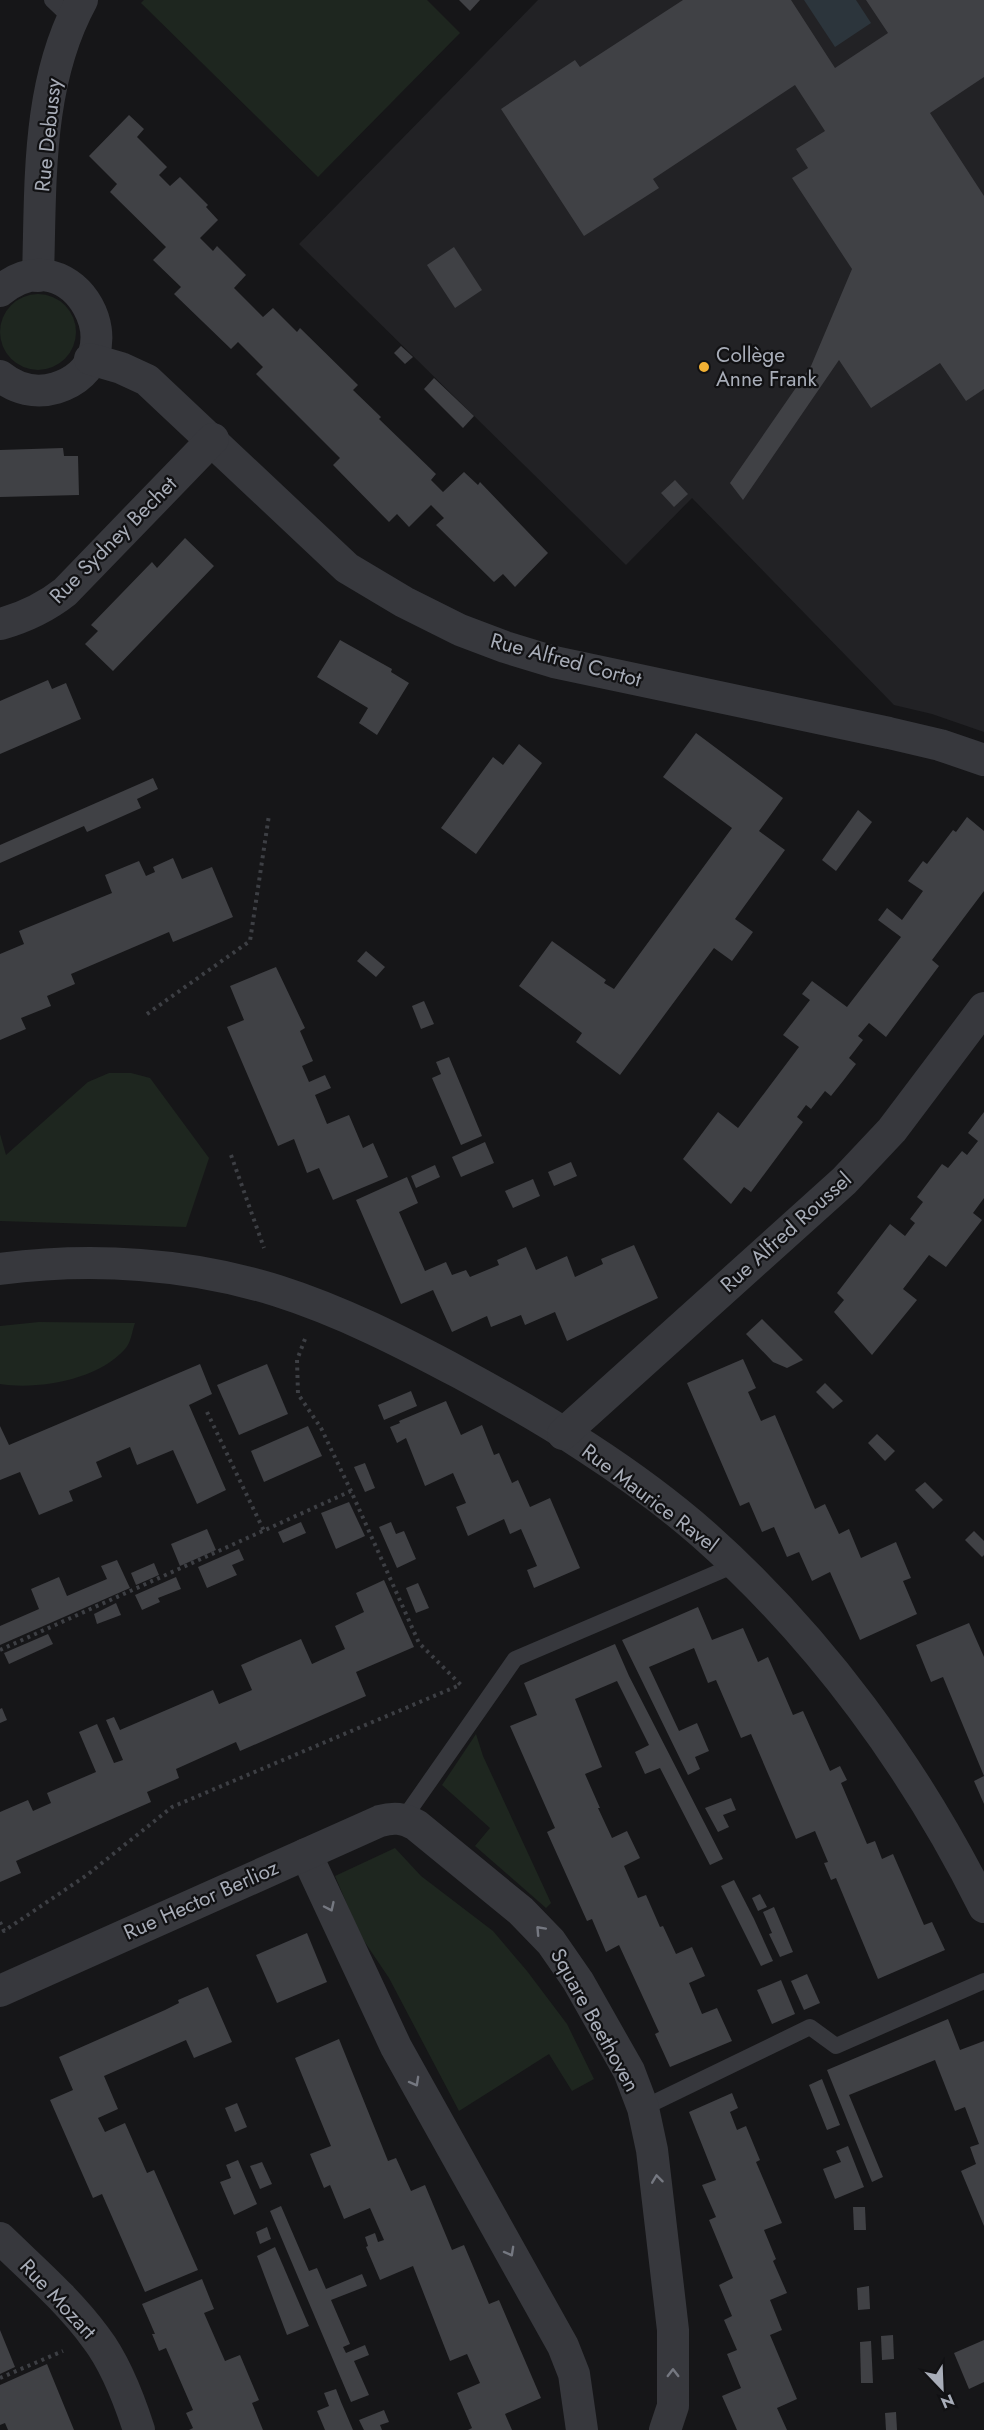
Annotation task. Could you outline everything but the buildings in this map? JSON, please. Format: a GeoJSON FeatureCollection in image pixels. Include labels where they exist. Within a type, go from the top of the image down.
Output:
{"type":"FeatureCollection","features":[{"type":"Feature","properties":{"kind":"street","name":"Rue Debussy"},"geometry":{"type":"LineString","coordinates":[[38,276],[45,123],[69,6]]}},
{"type":"Feature","properties":{"kind":"street"},"geometry":{"type":"LineString","coordinates":[[0,291],[19,280],[38,276],[66,283],[82,295],[88,303],[96,331],[94,350],[90,359],[85,368],[71,381],[44,391],[15,386],[0,376]]}},
{"type":"Feature","properties":{"kind":"street","name":"Rue Alfred Cortot"},"geometry":{"type":"LineString","coordinates":[[90,359],[121,368],[147,380],[347,567],[404,602],[482,639],[554,662],[889,733],[940,745],[984,760]]}},
{"type":"Feature","properties":{"kind":"street","name":"Rue Sydney Bechet"},"geometry":{"type":"LineString","coordinates":[[2,624],[33,613],[65,592],[213,440]]}},
{"type":"Feature","properties":{"kind":"street","name":"Rue Alfred Roussel"},"geometry":{"type":"LineString","coordinates":[[563,1434],[817,1207],[861,1164],[892,1130],[984,1008]]}},
{"type":"Feature","properties":{"kind":"street","name":"Rue Maurice Ravel"},"geometry":{"type":"LineString","coordinates":[[0,1269],[62,1263],[146,1266],[228,1278],[279,1292],[318,1306],[396,1340],[514,1403],[563,1434],[656,1497],[702,1533],[816,1651],[866,1714],[929,1806],[984,1907]]}},
{"type":"Feature","properties":{"kind":"street","name":"Rue Hector Berlioz"},"geometry":{"type":"LineString","coordinates":[[0,1991],[380,1821],[404,1818]]}},
{"type":"Feature","properties":{"kind":"street","name":"Square Beethoven"},"geometry":{"type":"LineString","coordinates":[[404,1818],[429,1834],[521,1911],[551,1942],[578,1982],[629,2071],[643,2108],[656,2175],[673,2330],[673,2406],[665,2430]]}},
{"type":"Feature","properties":{"kind":"street"},"geometry":{"type":"LineString","coordinates":[[306,1854],[396,2047],[563,2346],[574,2374],[582,2430]]}},
{"type":"Feature","properties":{"kind":"street","name":"Rue Mozart"},"geometry":{"type":"LineString","coordinates":[[0,2238],[71,2308],[95,2336],[115,2371],[139,2430]]}},
{"type":"Feature","properties":{"kind":"lane"},"geometry":{"type":"LineString","coordinates":[[404,1818],[515,1659],[735,1565]]}},
{"type":"Feature","properties":{"kind":"lane"},"geometry":{"type":"LineString","coordinates":[[643,2108],[810,2027],[836,2046],[984,1981]]}},
{"type":"Feature","properties":{"kind":"path"},"geometry":{"type":"LineString","coordinates":[[147,1014],[250,941],[269,815]]}},
{"type":"Feature","properties":{"kind":"path"},"geometry":{"type":"LineString","coordinates":[[231,1155],[279,1292]]}},
{"type":"Feature","properties":{"kind":"path"},"geometry":{"type":"LineString","coordinates":[[318,1306],[297,1360],[298,1394],[321,1428],[419,1642],[482,1705]]}},
{"type":"Feature","properties":{"kind":"path"},"geometry":{"type":"LineString","coordinates":[[207,1412],[264,1531]]}},
{"type":"Feature","properties":{"kind":"path"},"geometry":{"type":"LineString","coordinates":[[0,1650],[351,1491]]}},
{"type":"Feature","properties":{"kind":"path"},"geometry":{"type":"LineString","coordinates":[[0,1922],[4,1931],[87,1875],[172,1807],[461,1684]]}},
{"type":"Feature","properties":{"kind":"path"},"geometry":{"type":"LineString","coordinates":[[0,2378],[95,2336]]}},
{"type":"Feature","properties":{"kind":"shaded area"},"geometry":{"type":"Polygon","coordinates":[[[144,0],[427,0],[460,33],[318,177],[141,3],[144,0]]]}},
{"type":"Feature","properties":{"kind":"shaded area","name":"Collège Anne Frank"},"geometry":{"type":"Polygon","coordinates":[[[538,0],[984,0],[984,732],[932,714],[894,705],[692,498],[626,565],[299,244],[538,0]]]}},
{"type":"Feature","properties":{"kind":"shaded area"},"geometry":{"type":"Polygon","coordinates":[[[804,0],[856,0],[871,23],[835,47],[804,0]]]}},
{"type":"Feature","properties":{"kind":"shaded area"},"geometry":{"type":"Polygon","coordinates":[[[38,294],[52,297],[65,305],[73,318],[76,332],[73,346],[65,359],[52,367],[38,370],[24,367],[11,359],[3,346],[0,332],[3,318],[11,305],[24,297],[38,294]]]}},
{"type":"Feature","properties":{"kind":"shaded area"},"geometry":{"type":"Polygon","coordinates":[[[109,1073],[131,1073],[150,1078],[209,1158],[186,1227],[0,1221],[0,1134],[6,1155],[88,1082],[109,1073]]]}},
{"type":"Feature","properties":{"kind":"shaded area"},"geometry":{"type":"Polygon","coordinates":[[[39,1322],[135,1323],[127,1346],[113,1360],[84,1375],[49,1384],[0,1384],[0,1326],[39,1322]]]}},
{"type":"Feature","properties":{"kind":"shaded area"},"geometry":{"type":"Polygon","coordinates":[[[476,1734],[483,1756],[551,1903],[546,1908],[475,1846],[490,1828],[442,1785],[476,1734]]]}},
{"type":"Feature","properties":{"kind":"shaded area"},"geometry":{"type":"Polygon","coordinates":[[[395,1848],[421,1876],[493,1931],[567,2024],[594,2079],[572,2091],[549,2054],[459,2111],[389,1978],[360,1935],[335,1876],[395,1848]]]}},
{"type":"Feature","properties":{"kind":"place","name":"Collège Anne Frank"},"geometry":{"type":"Point","coordinates":[704,367]}}]}
